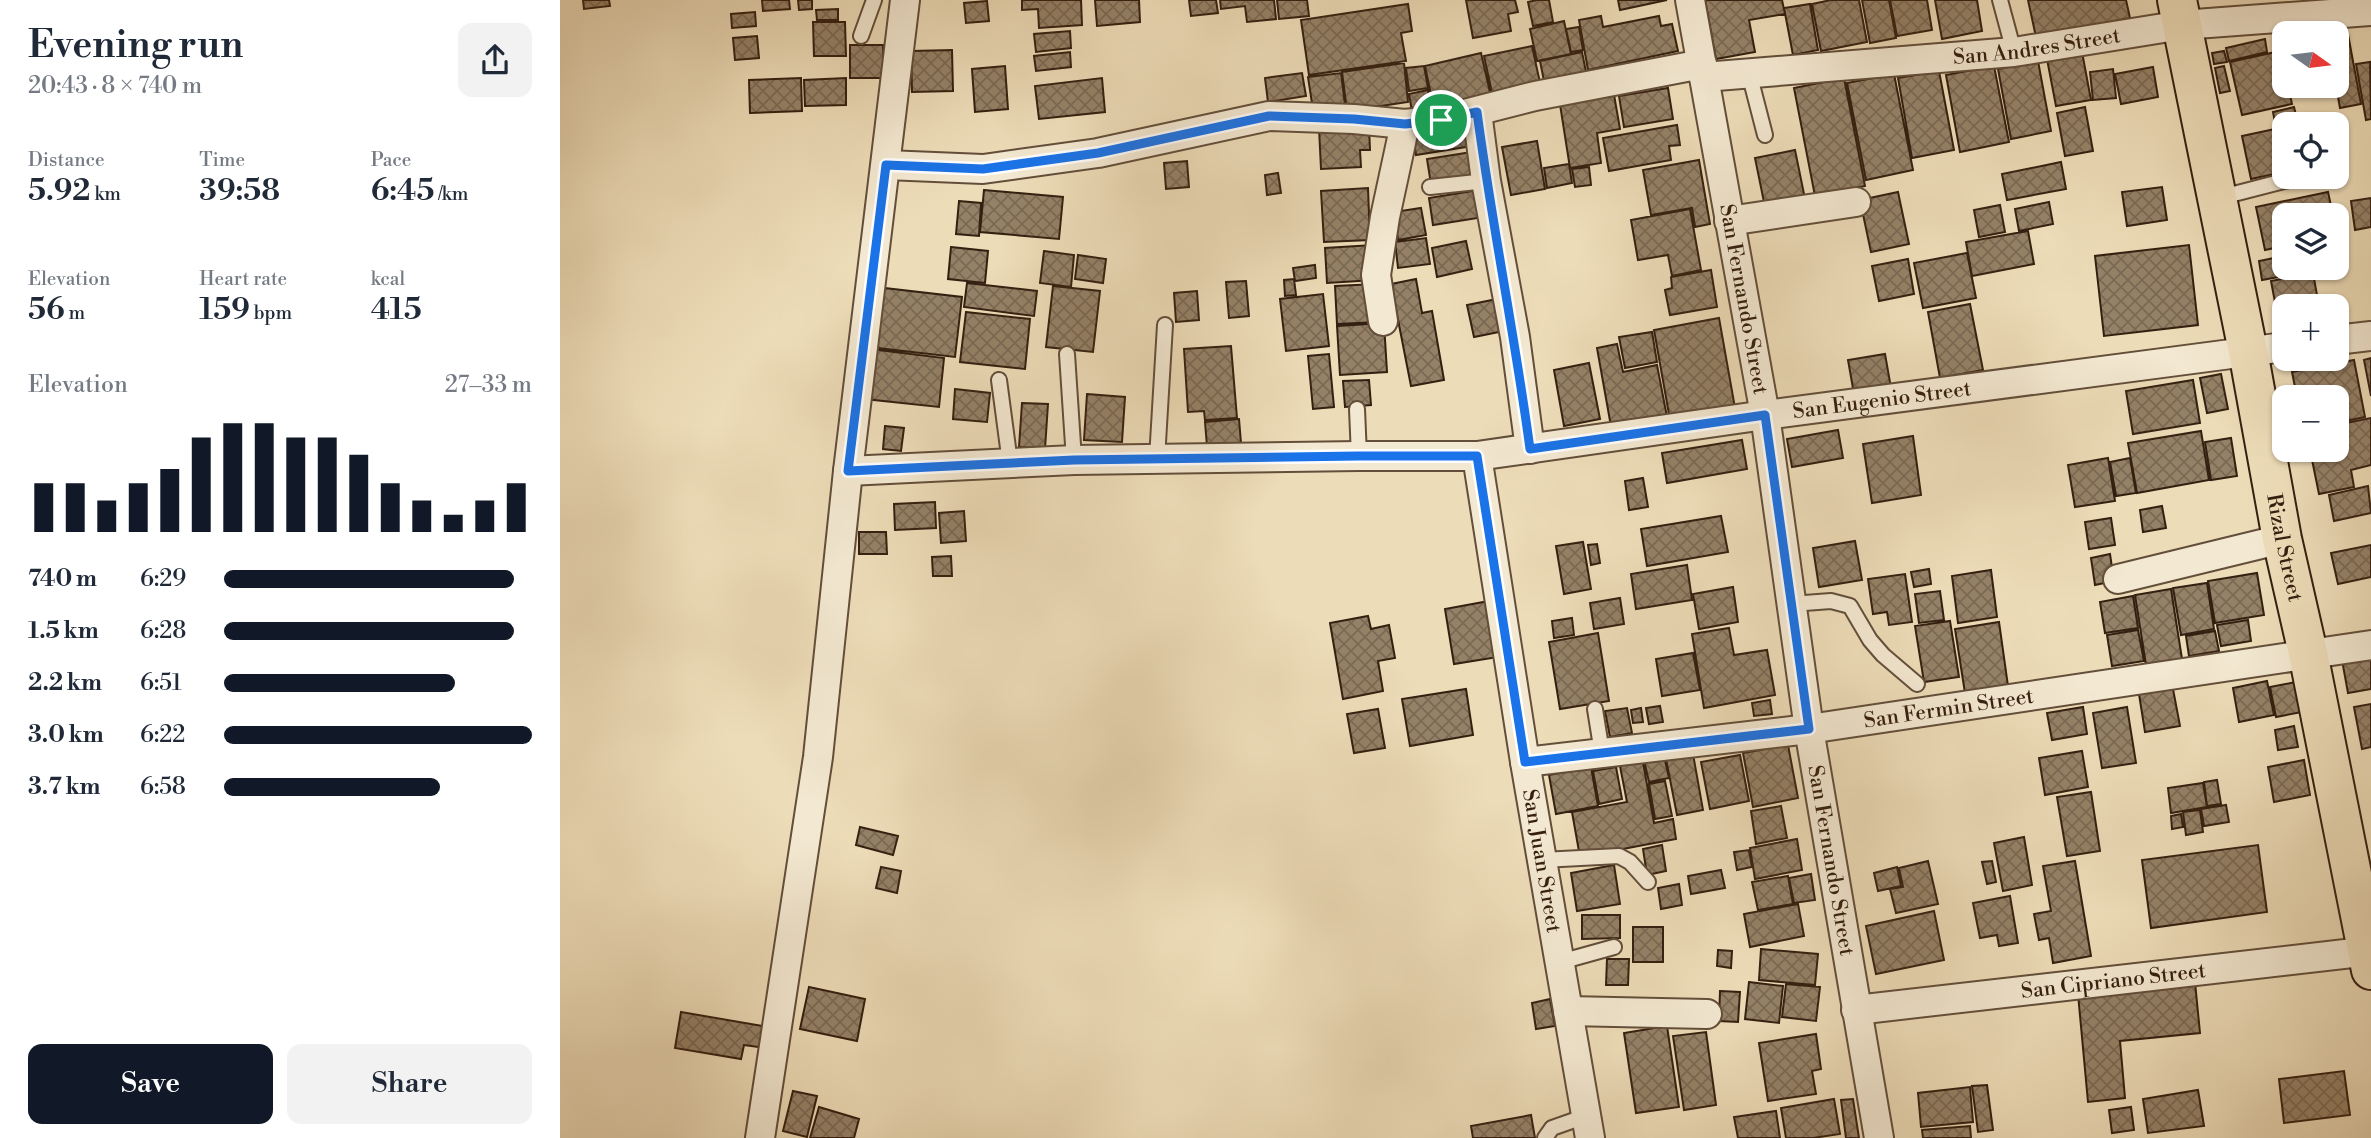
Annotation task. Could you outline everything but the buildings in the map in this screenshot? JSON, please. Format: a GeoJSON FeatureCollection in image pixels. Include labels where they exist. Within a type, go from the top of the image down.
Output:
{"type":"FeatureCollection","features":[{"type":"Feature","properties":{"kind":"main road","name":"Rizal Street"},"geometry":{"type":"LineString","coordinates":[[2179,13],[2217,198],[2266,349],[2282,539],[2355,856],[2370,958]]}},
{"type":"Feature","properties":{"kind":"street"},"geometry":{"type":"LineString","coordinates":[[760,1138],[818,757],[848,471],[905,0]]}},
{"type":"Feature","properties":{"kind":"street","name":"San Fernando Street"},"geometry":{"type":"LineString","coordinates":[[1690,0],[1765,415],[1809,729],[1879,1138]]}},
{"type":"Feature","properties":{"kind":"street","name":"San Andres Street"},"geometry":{"type":"LineString","coordinates":[[886,165],[983,169],[1098,153],[1269,116],[1405,124],[1441,120],[1535,96],[1703,70],[1749,73],[2014,52],[2179,13],[2371,11]]}},
{"type":"Feature","properties":{"kind":"street"},"geometry":{"type":"LineString","coordinates":[[1477,112],[1486,181],[1515,337],[1530,449]]}},
{"type":"Feature","properties":{"kind":"street"},"geometry":{"type":"LineString","coordinates":[[1383,321],[1376,275],[1385,217],[1405,124]]}},
{"type":"Feature","properties":{"kind":"street"},"geometry":{"type":"LineString","coordinates":[[1730,221],[1856,202]]}},
{"type":"Feature","properties":{"kind":"street"},"geometry":{"type":"LineString","coordinates":[[2349,339],[2371,336]]}},
{"type":"Feature","properties":{"kind":"street","name":"San Eugenio Street"},"geometry":{"type":"LineString","coordinates":[[848,471],[1074,460],[1477,456],[2266,349]]}},
{"type":"Feature","properties":{"kind":"street","name":"San Juan Street"},"geometry":{"type":"LineString","coordinates":[[1477,456],[1525,762],[1588,1127]]}},
{"type":"Feature","properties":{"kind":"street"},"geometry":{"type":"LineString","coordinates":[[2118,579],[2282,539]]}},
{"type":"Feature","properties":{"kind":"street","name":"San Fermin Street"},"geometry":{"type":"LineString","coordinates":[[1525,762],[1809,729],[2371,645]]}},
{"type":"Feature","properties":{"kind":"street","name":"San Cipriano Street"},"geometry":{"type":"LineString","coordinates":[[1856,1010],[2370,958]]}},
{"type":"Feature","properties":{"kind":"street"},"geometry":{"type":"LineString","coordinates":[[1568,1011],[1707,1014]]}},
{"type":"Feature","properties":{"kind":"lane"},"geometry":{"type":"LineString","coordinates":[[861,36],[874,0]]}},
{"type":"Feature","properties":{"kind":"lane"},"geometry":{"type":"LineString","coordinates":[[2000,0],[2014,52]]}},
{"type":"Feature","properties":{"kind":"lane"},"geometry":{"type":"LineString","coordinates":[[1749,73],[1765,135]]}},
{"type":"Feature","properties":{"kind":"lane"},"geometry":{"type":"LineString","coordinates":[[1430,187],[1486,181]]}},
{"type":"Feature","properties":{"kind":"lane"},"geometry":{"type":"LineString","coordinates":[[2217,198],[2272,184]]}},
{"type":"Feature","properties":{"kind":"lane"},"geometry":{"type":"LineString","coordinates":[[1157,459],[1165,325]]}},
{"type":"Feature","properties":{"kind":"lane"},"geometry":{"type":"LineString","coordinates":[[1067,354],[1074,460]]}},
{"type":"Feature","properties":{"kind":"lane"},"geometry":{"type":"LineString","coordinates":[[999,380],[1010,463]]}},
{"type":"Feature","properties":{"kind":"lane"},"geometry":{"type":"LineString","coordinates":[[1357,409],[1359,456]]}},
{"type":"Feature","properties":{"kind":"lane"},"geometry":{"type":"LineString","coordinates":[[1791,604],[1831,601],[1850,606],[1882,655],[1917,684]]}},
{"type":"Feature","properties":{"kind":"lane"},"geometry":{"type":"LineString","coordinates":[[1595,709],[1602,753]]}},
{"type":"Feature","properties":{"kind":"lane"},"geometry":{"type":"LineString","coordinates":[[1542,860],[1619,856],[1630,862],[1648,882]]}},
{"type":"Feature","properties":{"kind":"lane"},"geometry":{"type":"LineString","coordinates":[[1560,962],[1614,947]]}},
{"type":"Feature","properties":{"kind":"lane"},"geometry":{"type":"LineString","coordinates":[[1545,1138],[1552,1128],[1588,1127]]}},
{"type":"Feature","properties":{"kind":"route"},"geometry":{"type":"LineString","coordinates":[[1477,112],[1486,181],[1515,337],[1530,449],[1765,415],[1809,729],[1525,762],[1477,456],[1074,460],[848,471],[886,165],[983,169],[1098,153],[1269,116],[1405,124],[1441,120],[1477,112]]}}]}
